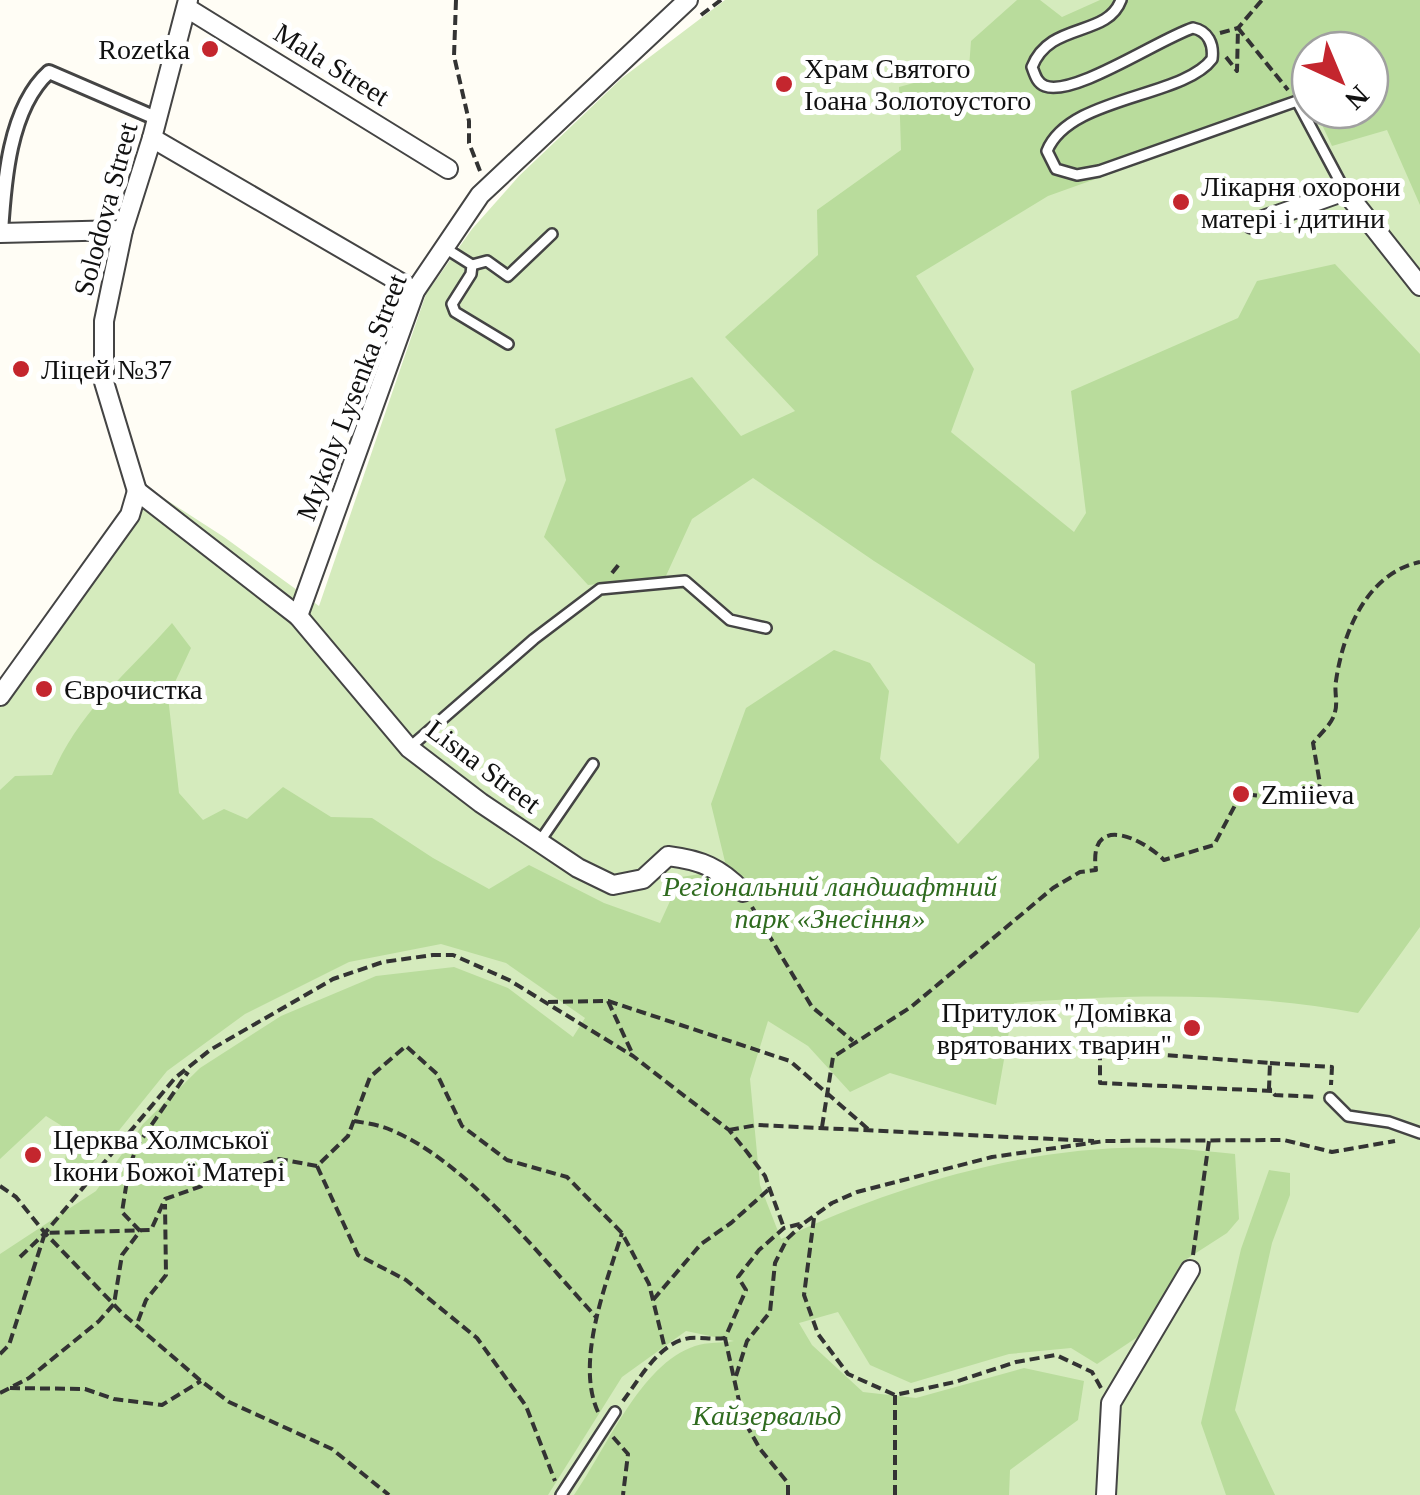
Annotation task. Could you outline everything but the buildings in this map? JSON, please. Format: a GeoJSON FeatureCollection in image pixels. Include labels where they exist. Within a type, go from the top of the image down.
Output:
{"type":"FeatureCollection","features":[{"type":"Feature","properties":{"kind":"street","name":"Mykoly Lysenka Street"},"geometry":{"type":"LineString","coordinates":[[298,616],[415,291],[480,195],[682,1]]}},
{"type":"Feature","properties":{"kind":"street","name":"Solodova Street"},"geometry":{"type":"LineString","coordinates":[[138,491],[104,382],[104,320],[123,230],[188,4]]}},
{"type":"Feature","properties":{"kind":"street","name":"Mala Street"},"geometry":{"type":"LineString","coordinates":[[188,4],[448,169]]}},
{"type":"Feature","properties":{"kind":"street"},"geometry":{"type":"LineString","coordinates":[[123,230],[0,233],[4,171],[36,84],[49,72],[158,119]]}},
{"type":"Feature","properties":{"kind":"street"},"geometry":{"type":"LineString","coordinates":[[152,138],[415,291]]}},
{"type":"Feature","properties":{"kind":"street"},"geometry":{"type":"LineString","coordinates":[[1252,224],[1345,191],[1420,286]]}},
{"type":"Feature","properties":{"kind":"street"},"geometry":{"type":"LineString","coordinates":[[0,696],[130,515],[138,491]]}},
{"type":"Feature","properties":{"kind":"street","name":"Lisna Street"},"geometry":{"type":"LineString","coordinates":[[138,491],[298,616],[409,748],[480,803],[578,868],[613,885],[643,879],[668,856],[696,859],[720,869],[743,892]]}},
{"type":"Feature","properties":{"kind":"street"},"geometry":{"type":"LineString","coordinates":[[1106,1495],[1111,1403],[1190,1270]]}},
{"type":"Feature","properties":{"kind":"lane"},"geometry":{"type":"LineString","coordinates":[[1121,0],[1112,15],[1063,34],[1044,48],[1032,67],[1036,79],[1044,86],[1056,87],[1088,78],[1193,28],[1208,36],[1213,51],[1205,68],[1103,107],[1070,125],[1051,141],[1047,150],[1056,169],[1077,175],[1099,171],[1290,103]]}},
{"type":"Feature","properties":{"kind":"lane"},"geometry":{"type":"LineString","coordinates":[[1312,130],[1345,191]]}},
{"type":"Feature","properties":{"kind":"lane"},"geometry":{"type":"LineString","coordinates":[[444,248],[472,265],[487,261],[508,276],[552,234]]}},
{"type":"Feature","properties":{"kind":"lane"},"geometry":{"type":"LineString","coordinates":[[472,265],[471,274],[452,304],[454,312],[508,344]]}},
{"type":"Feature","properties":{"kind":"lane"},"geometry":{"type":"LineString","coordinates":[[409,748],[534,638],[600,589],[685,581],[730,620],[766,628]]}},
{"type":"Feature","properties":{"kind":"lane"},"geometry":{"type":"LineString","coordinates":[[540,842],[593,764]]}},
{"type":"Feature","properties":{"kind":"lane"},"geometry":{"type":"LineString","coordinates":[[1330,1098],[1348,1116],[1389,1122],[1420,1134]]}},
{"type":"Feature","properties":{"kind":"lane"},"geometry":{"type":"LineString","coordinates":[[560,1495],[615,1412]]}},
{"type":"Feature","properties":{"kind":"path"},"geometry":{"type":"LineString","coordinates":[[456,0],[454,56],[469,121],[469,143],[485,178]]}},
{"type":"Feature","properties":{"kind":"path"},"geometry":{"type":"LineString","coordinates":[[688,24],[722,0]]}},
{"type":"Feature","properties":{"kind":"path"},"geometry":{"type":"LineString","coordinates":[[1238,28],[1237,71],[1208,36],[1238,28],[1262,0]]}},
{"type":"Feature","properties":{"kind":"path"},"geometry":{"type":"LineString","coordinates":[[1238,28],[1290,92]]}},
{"type":"Feature","properties":{"kind":"path"},"geometry":{"type":"LineString","coordinates":[[822,1127],[833,1057],[911,1007],[1053,888],[1080,872],[1096,870],[1093,850],[1100,840],[1112,834],[1131,838],[1150,846],[1164,860],[1214,844],[1241,794],[1314,801],[1320,784],[1312,743],[1335,715],[1336,682],[1350,626],[1376,584],[1388,574],[1420,562]]}},
{"type":"Feature","properties":{"kind":"path"},"geometry":{"type":"LineString","coordinates":[[743,892],[812,1007],[854,1041]]}},
{"type":"Feature","properties":{"kind":"path"},"geometry":{"type":"LineString","coordinates":[[20,1257],[45,1233],[175,1078],[210,1050],[333,979],[384,962],[453,955],[489,969],[633,1056],[729,1130],[765,1176],[784,1228]]}},
{"type":"Feature","properties":{"kind":"path"},"geometry":{"type":"LineString","coordinates":[[545,1002],[608,1000],[790,1061],[868,1129]]}},
{"type":"Feature","properties":{"kind":"path"},"geometry":{"type":"LineString","coordinates":[[608,1000],[633,1056]]}},
{"type":"Feature","properties":{"kind":"path"},"geometry":{"type":"LineString","coordinates":[[317,1166],[348,1136],[370,1078],[406,1046],[437,1074],[462,1126],[507,1160],[567,1176],[622,1233],[649,1284],[665,1349]]}},
{"type":"Feature","properties":{"kind":"path"},"geometry":{"type":"LineString","coordinates":[[1270,1063],[1269,1088],[1275,1095],[1330,1098],[1332,1068],[1270,1063],[1139,1053],[1100,1054],[1100,1083],[1272,1092]]}},
{"type":"Feature","properties":{"kind":"path"},"geometry":{"type":"LineString","coordinates":[[140,1231],[122,1212],[129,1168],[137,1146],[191,1068]]}},
{"type":"Feature","properties":{"kind":"path"},"geometry":{"type":"LineString","coordinates":[[354,1120],[390,1129],[442,1159],[512,1226],[596,1317]]}},
{"type":"Feature","properties":{"kind":"path"},"geometry":{"type":"LineString","coordinates":[[729,1130],[757,1124],[1106,1142],[1284,1140],[1332,1152],[1400,1140]]}},
{"type":"Feature","properties":{"kind":"path"},"geometry":{"type":"LineString","coordinates":[[1190,1270],[1209,1140]]}},
{"type":"Feature","properties":{"kind":"path"},"geometry":{"type":"LineString","coordinates":[[788,1495],[788,1484],[760,1449],[743,1418],[725,1338],[746,1290],[738,1276],[759,1250],[784,1228],[804,1223],[832,1203],[857,1192],[992,1157],[1106,1142]]}},
{"type":"Feature","properties":{"kind":"path"},"geometry":{"type":"LineString","coordinates":[[45,1233],[150,1230],[165,1199],[279,1159],[317,1166]]}},
{"type":"Feature","properties":{"kind":"path"},"geometry":{"type":"LineString","coordinates":[[317,1166],[358,1255],[406,1280],[476,1338],[526,1406],[560,1495]]}},
{"type":"Feature","properties":{"kind":"path"},"geometry":{"type":"LineString","coordinates":[[0,1186],[16,1197],[114,1304],[201,1382],[229,1402],[332,1449],[389,1495]]}},
{"type":"Feature","properties":{"kind":"path"},"geometry":{"type":"LineString","coordinates":[[653,1300],[701,1244],[732,1223],[770,1188]]}},
{"type":"Feature","properties":{"kind":"path"},"geometry":{"type":"LineString","coordinates":[[138,1323],[146,1300],[166,1275],[165,1199]]}},
{"type":"Feature","properties":{"kind":"path"},"geometry":{"type":"LineString","coordinates":[[814,1218],[804,1295],[818,1334],[848,1374],[895,1395],[1016,1362],[1056,1356],[1092,1372],[1111,1403]]}},
{"type":"Feature","properties":{"kind":"path"},"geometry":{"type":"LineString","coordinates":[[734,1380],[747,1340],[770,1312],[774,1264],[788,1239],[804,1223]]}},
{"type":"Feature","properties":{"kind":"path"},"geometry":{"type":"LineString","coordinates":[[0,1392],[29,1378],[114,1304],[122,1255],[140,1231]]}},
{"type":"Feature","properties":{"kind":"path"},"geometry":{"type":"LineString","coordinates":[[0,1354],[9,1345],[45,1233]]}},
{"type":"Feature","properties":{"kind":"path"},"geometry":{"type":"LineString","coordinates":[[622,1233],[596,1317],[589,1392],[605,1428],[628,1454],[622,1495]]}},
{"type":"Feature","properties":{"kind":"path"},"geometry":{"type":"LineString","coordinates":[[615,1412],[665,1349],[686,1338],[725,1338]]}},
{"type":"Feature","properties":{"kind":"path"},"geometry":{"type":"LineString","coordinates":[[6,1388],[85,1389],[114,1399],[162,1405],[201,1382]]}},
{"type":"Feature","properties":{"kind":"path"},"geometry":{"type":"LineString","coordinates":[[895,1395],[895,1495]]}},
{"type":"Feature","properties":{"kind":"green space","name":"Регіональний ландшафтний парк «Знесіння»"},"geometry":{"type":"Polygon","coordinates":[[[725,0],[1420,0],[1420,1495],[0,1495],[0,683],[148,488],[319,606],[426,294],[472,229],[519,176],[622,78],[725,0]]]}},
{"type":"Feature","properties":{"kind":"green space","name":"Регіональний ландшафтний парк «Знесіння»"},"geometry":{"type":"Polygon","coordinates":[[[1017,0],[1040,0],[1062,17],[1100,0],[1420,0],[1420,205],[1387,130],[1390,30],[1290,30],[1290,109],[1048,196],[916,276],[974,369],[951,432],[1074,532],[1086,513],[1071,391],[1238,318],[1257,281],[1335,264],[1420,354],[1420,927],[1358,1013],[1231,998],[1099,998],[1014,1003],[996,1105],[890,1073],[850,1092],[808,1046],[768,1021],[750,1079],[760,1185],[781,1239],[872,1201],[968,1171],[1067,1152],[1175,1148],[1235,1154],[1239,1219],[1227,1233],[1182,1262],[1142,1334],[1097,1364],[1071,1348],[1009,1354],[911,1383],[870,1365],[838,1312],[799,1323],[812,1345],[863,1392],[916,1398],[1024,1368],[1084,1381],[1078,1420],[1010,1470],[1009,1495],[574,1495],[626,1410],[657,1371],[695,1346],[734,1341],[686,1331],[622,1377],[548,1495],[0,1495],[0,1254],[96,1191],[143,1124],[200,1068],[281,1016],[376,976],[454,967],[508,988],[573,1037],[585,1018],[506,963],[441,944],[349,962],[245,1014],[167,1071],[83,1175],[64,1166],[70,1131],[46,1116],[0,1159],[0,790],[15,776],[52,775],[90,712],[172,623],[191,648],[168,697],[179,793],[203,820],[224,809],[247,819],[283,787],[331,817],[372,818],[489,889],[529,865],[604,903],[660,923],[681,877],[727,870],[711,804],[746,708],[834,650],[870,663],[889,691],[880,759],[958,844],[1039,758],[1035,664],[753,478],[692,519],[665,578],[588,585],[544,537],[566,480],[555,429],[692,377],[741,436],[795,411],[725,337],[818,255],[817,210],[901,150],[899,87],[969,68],[971,41],[1017,0]]]}},
{"type":"Feature","properties":{"kind":"green space","name":"Регіональний ландшафтний парк «Знесіння»"},"geometry":{"type":"Polygon","coordinates":[[[1324,130],[1387,130],[1332,146],[1324,130]]]}},
{"type":"Feature","properties":{"kind":"green space"},"geometry":{"type":"Polygon","coordinates":[[[1269,1170],[1290,1173],[1290,1195],[1272,1243],[1235,1410],[1275,1495],[1226,1495],[1201,1423],[1241,1249],[1269,1170]]]}},
{"type":"Feature","properties":{"kind":"place","name":"Rozetka"},"geometry":{"type":"Point","coordinates":[210,49]}},
{"type":"Feature","properties":{"kind":"place","name":"Храм Святого Іоана Золотоустого"},"geometry":{"type":"Point","coordinates":[784,84]}},
{"type":"Feature","properties":{"kind":"place","name":"Лікарня охорони матері і дитини"},"geometry":{"type":"Point","coordinates":[1181,202]}},
{"type":"Feature","properties":{"kind":"place","name":"Ліцей №37"},"geometry":{"type":"Point","coordinates":[21,369]}},
{"type":"Feature","properties":{"kind":"place","name":"Єврочистка"},"geometry":{"type":"Point","coordinates":[44,689]}},
{"type":"Feature","properties":{"kind":"place","name":"Zmiieva"},"geometry":{"type":"Point","coordinates":[1241,794]}},
{"type":"Feature","properties":{"kind":"place","name":"Притулок \"Домівка врятованих тварин\""},"geometry":{"type":"Point","coordinates":[1192,1028]}},
{"type":"Feature","properties":{"kind":"place","name":"Церква Холмської Ікони Божої Матері"},"geometry":{"type":"Point","coordinates":[33,1155]}},
{"type":"Feature","properties":{"kind":"park label","name":"Кайзервальд"},"geometry":{"type":"Point","coordinates":[767,1415]}}]}
